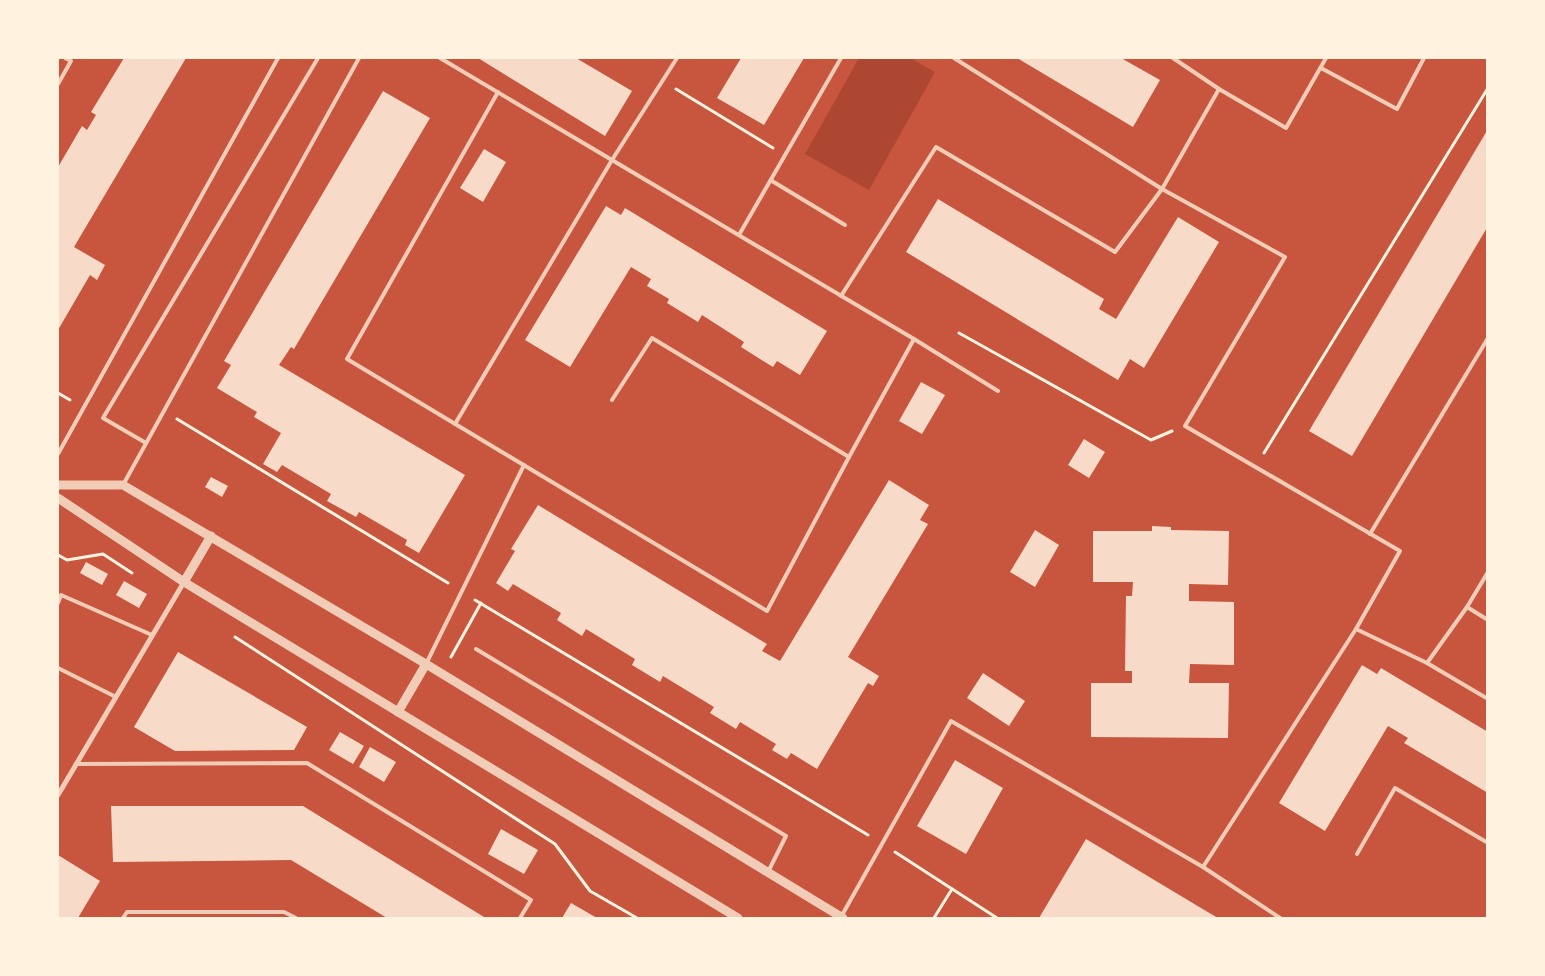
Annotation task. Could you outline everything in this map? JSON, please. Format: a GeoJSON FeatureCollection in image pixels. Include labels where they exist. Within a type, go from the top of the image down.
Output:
{"type":"FeatureCollection","features":[{"type":"Feature","properties":{"kind":"street"},"geometry":{"type":"LineString","coordinates":[[58,486],[123,485],[426,664],[842,918]]}},
{"type":"Feature","properties":{"kind":"street"},"geometry":{"type":"LineString","coordinates":[[58,498],[184,582],[738,918]]}},
{"type":"Feature","properties":{"kind":"street"},"geometry":{"type":"LineString","coordinates":[[58,795],[211,536]]}},
{"type":"Feature","properties":{"kind":"street"},"geometry":{"type":"LineString","coordinates":[[398,712],[426,664]]}},
{"type":"Feature","properties":{"kind":"lane"},"geometry":{"type":"LineString","coordinates":[[58,84],[71,61],[66,58]]}},
{"type":"Feature","properties":{"kind":"lane"},"geometry":{"type":"LineString","coordinates":[[58,454],[278,58]]}},
{"type":"Feature","properties":{"kind":"lane"},"geometry":{"type":"LineString","coordinates":[[146,443],[103,418],[318,58]]}},
{"type":"Feature","properties":{"kind":"lane"},"geometry":{"type":"LineString","coordinates":[[123,485],[360,58]]}},
{"type":"Feature","properties":{"kind":"lane"},"geometry":{"type":"LineString","coordinates":[[440,58],[740,235],[998,391]]}},
{"type":"Feature","properties":{"kind":"lane"},"geometry":{"type":"LineString","coordinates":[[455,424],[612,160],[677,58]]}},
{"type":"Feature","properties":{"kind":"lane"},"geometry":{"type":"LineString","coordinates":[[740,235],[842,58]]}},
{"type":"Feature","properties":{"kind":"lane"},"geometry":{"type":"LineString","coordinates":[[957,58],[1162,189],[1285,257],[1185,426],[1400,551],[1356,629],[1203,866]]}},
{"type":"Feature","properties":{"kind":"lane"},"geometry":{"type":"LineString","coordinates":[[1173,58],[1286,128],[1326,58]]}},
{"type":"Feature","properties":{"kind":"lane"},"geometry":{"type":"LineString","coordinates":[[1320,68],[1397,108],[1424,58]]}},
{"type":"Feature","properties":{"kind":"lane"},"geometry":{"type":"LineString","coordinates":[[841,296],[936,147],[1115,252],[1162,189],[1219,88]]}},
{"type":"Feature","properties":{"kind":"lane"},"geometry":{"type":"LineString","coordinates":[[498,92],[347,359],[767,611],[914,339]]}},
{"type":"Feature","properties":{"kind":"lane"},"geometry":{"type":"LineString","coordinates":[[772,181],[845,225]]}},
{"type":"Feature","properties":{"kind":"lane"},"geometry":{"type":"LineString","coordinates":[[612,400],[652,338],[849,457]]}},
{"type":"Feature","properties":{"kind":"lane"},"geometry":{"type":"LineString","coordinates":[[1370,534],[1488,338]]}},
{"type":"Feature","properties":{"kind":"lane"},"geometry":{"type":"LineString","coordinates":[[426,664],[524,466]]}},
{"type":"Feature","properties":{"kind":"lane"},"geometry":{"type":"LineString","coordinates":[[1427,663],[1467,607],[1488,572]]}},
{"type":"Feature","properties":{"kind":"lane"},"geometry":{"type":"LineString","coordinates":[[58,603],[61,595],[152,635]]}},
{"type":"Feature","properties":{"kind":"lane"},"geometry":{"type":"LineString","coordinates":[[1467,607],[1488,620]]}},
{"type":"Feature","properties":{"kind":"lane"},"geometry":{"type":"LineString","coordinates":[[1356,629],[1427,663],[1488,699]]}},
{"type":"Feature","properties":{"kind":"lane"},"geometry":{"type":"LineString","coordinates":[[476,649],[786,836],[768,872]]}},
{"type":"Feature","properties":{"kind":"lane"},"geometry":{"type":"LineString","coordinates":[[58,668],[116,697]]}},
{"type":"Feature","properties":{"kind":"lane"},"geometry":{"type":"LineString","coordinates":[[842,918],[950,721],[1203,866],[1280,918]]}},
{"type":"Feature","properties":{"kind":"lane"},"geometry":{"type":"LineString","coordinates":[[76,764],[307,763],[531,900],[520,918]]}},
{"type":"Feature","properties":{"kind":"lane"},"geometry":{"type":"LineString","coordinates":[[1357,854],[1395,788],[1488,843]]}},
{"type":"Feature","properties":{"kind":"lane"},"geometry":{"type":"LineString","coordinates":[[123,918],[127,912],[284,912],[296,918]]}},
{"type":"Feature","properties":{"kind":"path"},"geometry":{"type":"LineString","coordinates":[[662,80],[786,156]]}},
{"type":"Feature","properties":{"kind":"path"},"geometry":{"type":"LineString","coordinates":[[1256,466],[1488,88]]}},
{"type":"Feature","properties":{"kind":"path"},"geometry":{"type":"LineString","coordinates":[[960,334],[1151,440],[1185,426]]}},
{"type":"Feature","properties":{"kind":"path"},"geometry":{"type":"LineString","coordinates":[[164,411],[882,844],[997,918]]}},
{"type":"Feature","properties":{"kind":"path"},"geometry":{"type":"LineString","coordinates":[[58,555],[67,560],[103,554],[134,574]]}},
{"type":"Feature","properties":{"kind":"path"},"geometry":{"type":"LineString","coordinates":[[232,635],[555,844],[590,891],[637,918]]}},
{"type":"Feature","properties":{"kind":"path"},"geometry":{"type":"LineString","coordinates":[[934,918],[952,889]]}},
{"type":"Feature","properties":{"kind":"shaded area"},"geometry":{"type":"Polygon","coordinates":[[[859,58],[910,58],[935,72],[869,190],[805,154],[859,58]]]}},
{"type":"Feature","properties":{"kind":"building"},"geometry":{"type":"Polygon","coordinates":[[[124,58],[186,58],[74,247],[105,265],[97,280],[90,275],[58,330],[58,167],[82,126],[87,130],[96,115],[91,112],[124,58]]]}},
{"type":"Feature","properties":{"kind":"building"},"geometry":{"type":"Polygon","coordinates":[[[478,58],[576,58],[632,91],[605,136],[478,58]]]}},
{"type":"Feature","properties":{"kind":"building"},"geometry":{"type":"Polygon","coordinates":[[[741,58],[804,58],[764,125],[717,98],[741,58]]]}},
{"type":"Feature","properties":{"kind":"building"},"geometry":{"type":"Polygon","coordinates":[[[1017,58],[1121,58],[1160,80],[1133,127],[1017,58]]]}},
{"type":"Feature","properties":{"kind":"building"},"geometry":{"type":"Polygon","coordinates":[[[383,91],[430,118],[294,349],[291,347],[279,365],[465,475],[419,553],[405,545],[407,540],[359,512],[356,517],[327,501],[331,494],[282,465],[277,472],[263,464],[281,433],[254,417],[257,412],[217,388],[231,365],[224,361],[383,91]]]}},
{"type":"Feature","properties":{"kind":"building"},"geometry":{"type":"Polygon","coordinates":[[[1488,129],[1488,226],[1352,456],[1309,431],[1488,129]]]}},
{"type":"Feature","properties":{"kind":"building"},"geometry":{"type":"Polygon","coordinates":[[[484,149],[506,162],[483,202],[460,188],[484,149]]]}},
{"type":"Feature","properties":{"kind":"building"},"geometry":{"type":"Polygon","coordinates":[[[938,199],[1104,299],[1099,309],[1116,319],[1178,217],[1219,242],[1144,368],[1130,359],[1118,380],[906,252],[938,199]]]}},
{"type":"Feature","properties":{"kind":"building"},"geometry":{"type":"Polygon","coordinates":[[[606,206],[621,215],[625,208],[827,331],[800,375],[777,361],[773,367],[741,347],[744,342],[702,315],[698,322],[667,303],[669,299],[647,286],[651,279],[631,267],[570,367],[525,340],[606,206]]]}},
{"type":"Feature","properties":{"kind":"building"},"geometry":{"type":"Polygon","coordinates":[[[921,382],[945,395],[922,434],[899,421],[921,382]]]}},
{"type":"Feature","properties":{"kind":"building"},"geometry":{"type":"Polygon","coordinates":[[[1084,439],[1105,452],[1089,478],[1068,465],[1084,439]]]}},
{"type":"Feature","properties":{"kind":"building"},"geometry":{"type":"Polygon","coordinates":[[[211,477],[228,486],[222,497],[205,487],[211,477]]]}},
{"type":"Feature","properties":{"kind":"building"},"geometry":{"type":"Polygon","coordinates":[[[889,480],[929,505],[920,520],[928,524],[848,657],[879,676],[873,686],[868,683],[817,769],[791,753],[787,759],[772,750],[776,744],[740,722],[736,729],[710,713],[714,707],[663,676],[660,682],[632,665],[635,659],[586,629],[582,636],[557,620],[561,613],[513,584],[508,591],[496,583],[515,551],[511,549],[538,505],[767,644],[762,651],[780,661],[889,480]]]}},
{"type":"Feature","properties":{"kind":"building"},"geometry":{"type":"Polygon","coordinates":[[[1152,526],[1171,527],[1171,530],[1229,531],[1228,585],[1189,584],[1189,601],[1234,602],[1234,665],[1190,664],[1189,683],[1229,683],[1228,738],[1091,737],[1091,683],[1132,683],[1132,671],[1125,671],[1126,596],[1132,596],[1133,582],[1093,582],[1093,531],[1152,531],[1152,526]]]}},
{"type":"Feature","properties":{"kind":"building"},"geometry":{"type":"Polygon","coordinates":[[[1035,530],[1059,545],[1035,587],[1010,572],[1035,530]]]}},
{"type":"Feature","properties":{"kind":"building"},"geometry":{"type":"Polygon","coordinates":[[[86,562],[108,574],[102,585],[80,573],[86,562]]]}},
{"type":"Feature","properties":{"kind":"building"},"geometry":{"type":"Polygon","coordinates":[[[124,581],[147,594],[139,608],[116,595],[124,581]]]}},
{"type":"Feature","properties":{"kind":"building"},"geometry":{"type":"Polygon","coordinates":[[[178,652],[307,727],[294,750],[175,751],[134,727],[178,652]]]}},
{"type":"Feature","properties":{"kind":"building"},"geometry":{"type":"Polygon","coordinates":[[[1362,665],[1377,674],[1381,668],[1488,732],[1488,793],[1404,743],[1408,738],[1388,726],[1325,831],[1279,803],[1362,665]]]}},
{"type":"Feature","properties":{"kind":"building"},"geometry":{"type":"Polygon","coordinates":[[[983,673],[1025,701],[1009,726],[967,698],[983,673]]]}},
{"type":"Feature","properties":{"kind":"building"},"geometry":{"type":"Polygon","coordinates":[[[340,732],[364,746],[353,764],[329,750],[340,732]]]}},
{"type":"Feature","properties":{"kind":"building"},"geometry":{"type":"Polygon","coordinates":[[[370,747],[396,762],[384,782],[359,767],[370,747]]]}},
{"type":"Feature","properties":{"kind":"building"},"geometry":{"type":"Polygon","coordinates":[[[955,760],[1003,788],[966,854],[917,826],[955,760]]]}},
{"type":"Feature","properties":{"kind":"building"},"geometry":{"type":"Polygon","coordinates":[[[111,806],[303,806],[484,917],[387,918],[291,860],[113,862],[111,806]]]}},
{"type":"Feature","properties":{"kind":"building"},"geometry":{"type":"Polygon","coordinates":[[[501,829],[538,850],[524,874],[488,854],[501,829]]]}},
{"type":"Feature","properties":{"kind":"building"},"geometry":{"type":"Polygon","coordinates":[[[1086,839],[1201,908],[1218,918],[1039,918],[1086,839]]]}},
{"type":"Feature","properties":{"kind":"building"},"geometry":{"type":"Polygon","coordinates":[[[58,855],[100,881],[78,918],[58,918],[58,855]]]}},
{"type":"Feature","properties":{"kind":"building"},"geometry":{"type":"Polygon","coordinates":[[[571,903],[597,918],[562,918],[571,903]]]}}]}
